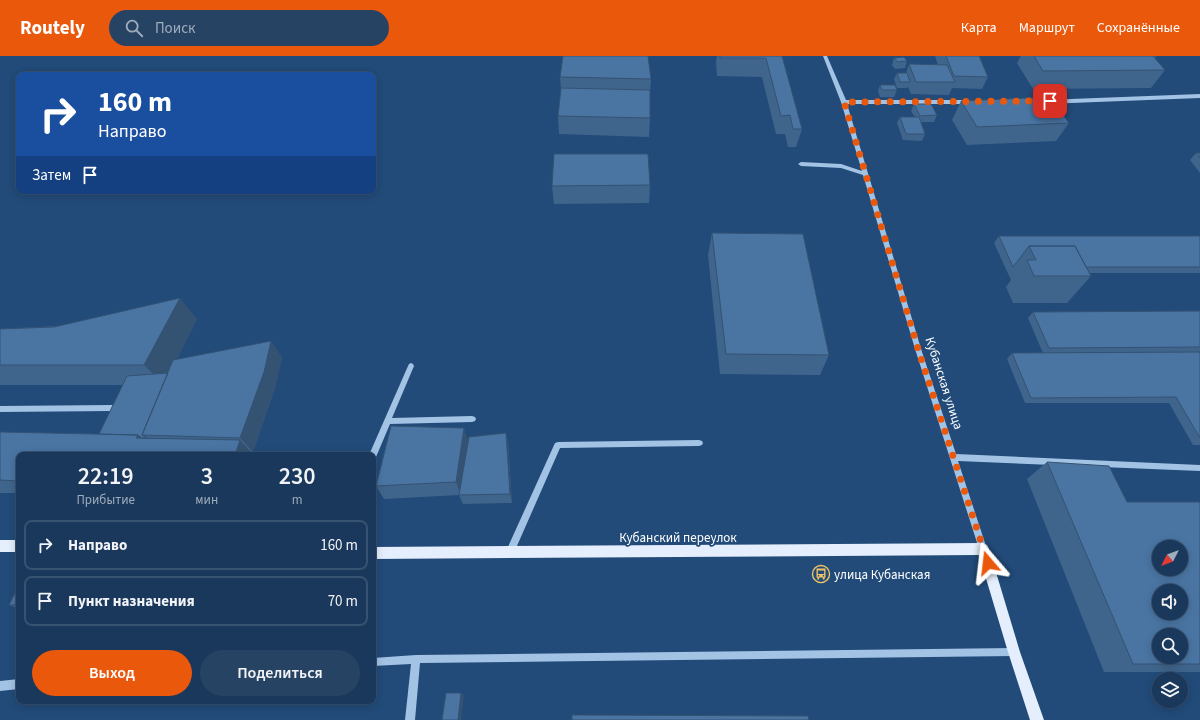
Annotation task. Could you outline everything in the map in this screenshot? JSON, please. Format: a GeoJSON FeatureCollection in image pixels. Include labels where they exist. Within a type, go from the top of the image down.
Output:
{"type":"FeatureCollection","features":[{"type":"Feature","properties":{"kind":"main road"},"geometry":{"type":"LineString","coordinates":[[0,546],[16,546]]}},
{"type":"Feature","properties":{"kind":"main road","name":"Кубанский переулок"},"geometry":{"type":"LineString","coordinates":[[376,553],[983,549]]}},
{"type":"Feature","properties":{"kind":"main road","name":"Кубанская улица"},"geometry":{"type":"LineString","coordinates":[[983,549],[1014,652],[1037,720]]}},
{"type":"Feature","properties":{"kind":"lane","name":"Кубанская улица"},"geometry":{"type":"LineString","coordinates":[[825,56],[844,102],[919,352],[983,549]]}},
{"type":"Feature","properties":{"kind":"lane"},"geometry":{"type":"LineString","coordinates":[[1035,102],[1200,96]]}},
{"type":"Feature","properties":{"kind":"lane"},"geometry":{"type":"LineString","coordinates":[[844,102],[980,102]]}},
{"type":"Feature","properties":{"kind":"lane"},"geometry":{"type":"LineString","coordinates":[[801,164],[842,166],[866,174]]}},
{"type":"Feature","properties":{"kind":"lane"},"geometry":{"type":"LineString","coordinates":[[374,452],[410,366]]}},
{"type":"Feature","properties":{"kind":"lane"},"geometry":{"type":"LineString","coordinates":[[0,409],[112,408]]}},
{"type":"Feature","properties":{"kind":"lane"},"geometry":{"type":"LineString","coordinates":[[388,421],[472,419]]}},
{"type":"Feature","properties":{"kind":"lane"},"geometry":{"type":"LineString","coordinates":[[510,552],[558,445],[699,443]]}},
{"type":"Feature","properties":{"kind":"lane"},"geometry":{"type":"LineString","coordinates":[[954,456],[1200,468]]}},
{"type":"Feature","properties":{"kind":"lane"},"geometry":{"type":"LineString","coordinates":[[376,662],[416,659],[1014,652]]}},
{"type":"Feature","properties":{"kind":"lane"},"geometry":{"type":"LineString","coordinates":[[410,720],[416,659]]}},
{"type":"Feature","properties":{"kind":"lane"},"geometry":{"type":"LineString","coordinates":[[0,686],[16,684]]}},
{"type":"Feature","properties":{"kind":"building"},"geometry":{"type":"Polygon","coordinates":[[[563,56],[648,56],[651,79],[560,77],[563,56]]]}},
{"type":"Feature","properties":{"kind":"building"},"geometry":{"type":"Polygon","coordinates":[[[720,56],[782,56],[802,129],[793,129],[790,115],[781,116],[766,58],[720,58],[720,56]]]}},
{"type":"Feature","properties":{"kind":"building"},"geometry":{"type":"Polygon","coordinates":[[[946,56],[979,56],[988,77],[954,76],[946,56]]]}},
{"type":"Feature","properties":{"kind":"building"},"geometry":{"type":"Polygon","coordinates":[[[1034,56],[1153,56],[1165,70],[1043,71],[1034,56]]]}},
{"type":"Feature","properties":{"kind":"building"},"geometry":{"type":"Polygon","coordinates":[[[904,57],[907,61],[898,62],[894,58],[904,57]]]}},
{"type":"Feature","properties":{"kind":"building"},"geometry":{"type":"Polygon","coordinates":[[[909,64],[947,65],[955,82],[916,82],[909,64]]]}},
{"type":"Feature","properties":{"kind":"building"},"geometry":{"type":"Polygon","coordinates":[[[897,73],[907,73],[910,82],[900,82],[897,73]]]}},
{"type":"Feature","properties":{"kind":"building"},"geometry":{"type":"Polygon","coordinates":[[[880,85],[895,85],[897,90],[882,90],[880,85]]]}},
{"type":"Feature","properties":{"kind":"building"},"geometry":{"type":"Polygon","coordinates":[[[561,88],[650,90],[650,118],[558,116],[561,88]]]}},
{"type":"Feature","properties":{"kind":"building"},"geometry":{"type":"Polygon","coordinates":[[[1050,97],[1069,123],[977,127],[961,101],[1050,97]]]}},
{"type":"Feature","properties":{"kind":"building"},"geometry":{"type":"Polygon","coordinates":[[[914,104],[931,104],[937,115],[920,116],[914,104]]]}},
{"type":"Feature","properties":{"kind":"building"},"geometry":{"type":"Polygon","coordinates":[[[900,117],[919,117],[925,134],[906,134],[900,117]]]}},
{"type":"Feature","properties":{"kind":"building"},"geometry":{"type":"Polygon","coordinates":[[[554,154],[648,154],[650,185],[552,186],[554,154]]]}},
{"type":"Feature","properties":{"kind":"building"},"geometry":{"type":"Polygon","coordinates":[[[712,233],[803,234],[829,355],[726,354],[712,233]]]}},
{"type":"Feature","properties":{"kind":"building"},"geometry":{"type":"Polygon","coordinates":[[[999,236],[1200,236],[1200,267],[1086,267],[1075,246],[1029,246],[1013,267],[999,236]]]}},
{"type":"Feature","properties":{"kind":"building"},"geometry":{"type":"Polygon","coordinates":[[[1029,246],[1075,246],[1091,276],[1034,276],[1027,260],[1036,260],[1029,246]]]}},
{"type":"Feature","properties":{"kind":"building"},"geometry":{"type":"Polygon","coordinates":[[[180,298],[144,365],[0,365],[0,329],[54,327],[180,298]]]}},
{"type":"Feature","properties":{"kind":"building"},"geometry":{"type":"Polygon","coordinates":[[[1200,311],[1200,347],[1049,348],[1033,312],[1200,311]]]}},
{"type":"Feature","properties":{"kind":"building"},"geometry":{"type":"Polygon","coordinates":[[[271,341],[264,372],[240,438],[142,435],[173,360],[271,341]]]}},
{"type":"Feature","properties":{"kind":"building"},"geometry":{"type":"Polygon","coordinates":[[[1200,352],[1200,438],[1176,397],[1031,398],[1012,353],[1200,352]]]}},
{"type":"Feature","properties":{"kind":"building"},"geometry":{"type":"Polygon","coordinates":[[[168,373],[142,435],[147,438],[142,438],[138,435],[99,434],[127,376],[168,373]]]}},
{"type":"Feature","properties":{"kind":"building"},"geometry":{"type":"Polygon","coordinates":[[[391,426],[464,428],[456,482],[376,486],[391,426]]]}},
{"type":"Feature","properties":{"kind":"building"},"geometry":{"type":"Polygon","coordinates":[[[0,432],[138,435],[136,438],[240,440],[236,452],[16,452],[16,481],[0,480],[0,432]]]}},
{"type":"Feature","properties":{"kind":"building"},"geometry":{"type":"Polygon","coordinates":[[[506,433],[510,494],[459,495],[469,437],[506,433]]]}},
{"type":"Feature","properties":{"kind":"building"},"geometry":{"type":"Polygon","coordinates":[[[1047,462],[1109,466],[1127,502],[1200,502],[1200,664],[1188,664],[1188,628],[1152,628],[1152,664],[1133,664],[1047,462]]]}},
{"type":"Feature","properties":{"kind":"building"},"geometry":{"type":"Polygon","coordinates":[[[16,591],[16,605],[9,605],[16,591]]]}},
{"type":"Feature","properties":{"kind":"building"},"geometry":{"type":"Polygon","coordinates":[[[446,693],[461,693],[458,720],[442,720],[446,693]]]}},
{"type":"Feature","properties":{"kind":"building"},"geometry":{"type":"Polygon","coordinates":[[[572,715],[808,716],[809,720],[572,720],[572,715]]]}},
{"type":"Feature","properties":{"kind":"place","name":"улица Кубанская"},"geometry":{"type":"Point","coordinates":[821,574]}},
{"type":"Feature","properties":{"kind":"route"},"geometry":{"type":"LineString","coordinates":[[988,563],[919,352],[844,102],[1050,101]]}}]}
